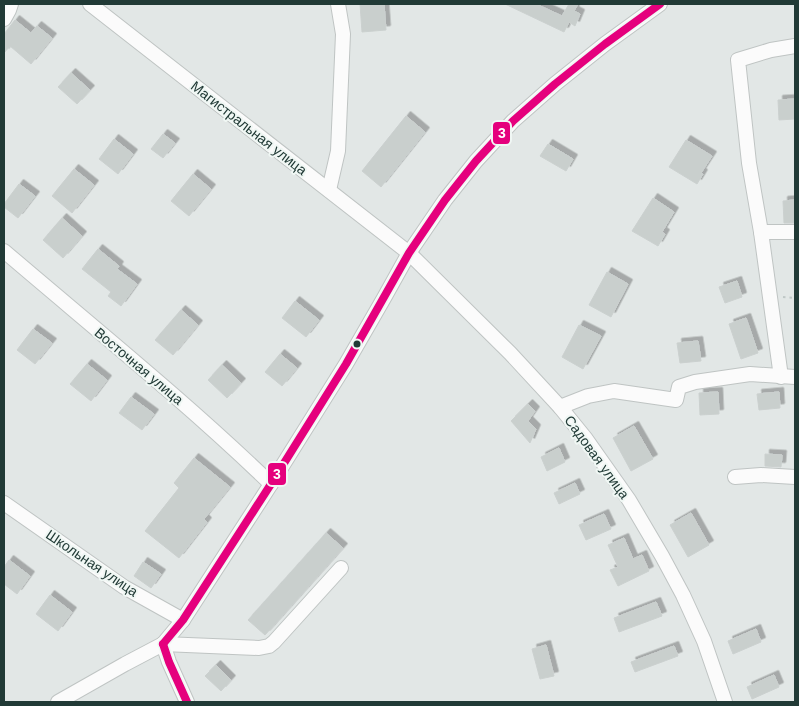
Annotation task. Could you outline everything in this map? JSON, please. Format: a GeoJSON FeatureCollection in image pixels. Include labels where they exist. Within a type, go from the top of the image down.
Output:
{"type":"FeatureCollection","features":[{"type":"Feature","properties":{"kind":"street"},"geometry":{"type":"LineString","coordinates":[[4,19],[11,4]]}},
{"type":"Feature","properties":{"kind":"street"},"geometry":{"type":"LineString","coordinates":[[329,190],[338,151],[343,34],[338,4]]}},
{"type":"Feature","properties":{"kind":"street"},"geometry":{"type":"LineString","coordinates":[[58,702],[163,644],[183,620],[271,484],[346,364],[409,252],[445,200],[476,162],[513,122],[555,84],[605,44],[660,4]]}},
{"type":"Feature","properties":{"kind":"street","name":"Магистральная улица"},"geometry":{"type":"LineString","coordinates":[[97,6],[409,252]]}},
{"type":"Feature","properties":{"kind":"street"},"geometry":{"type":"LineString","coordinates":[[780,377],[761,232],[749,163],[738,60],[771,50],[795,46]]}},
{"type":"Feature","properties":{"kind":"street"},"geometry":{"type":"LineString","coordinates":[[761,232],[795,232]]}},
{"type":"Feature","properties":{"kind":"street","name":"Восточная улица"},"geometry":{"type":"LineString","coordinates":[[4,251],[174,395],[271,484]]}},
{"type":"Feature","properties":{"kind":"street","name":"Садовая улица"},"geometry":{"type":"LineString","coordinates":[[409,252],[560,406],[629,500],[683,595],[704,641],[725,702]]}},
{"type":"Feature","properties":{"kind":"street"},"geometry":{"type":"LineString","coordinates":[[560,406],[588,396],[614,391],[676,400],[679,387],[695,382],[750,374],[795,378]]}},
{"type":"Feature","properties":{"kind":"street"},"geometry":{"type":"LineString","coordinates":[[735,477],[761,475],[795,476]]}},
{"type":"Feature","properties":{"kind":"street","name":"Школьная улица"},"geometry":{"type":"LineString","coordinates":[[4,503],[124,587],[183,620]]}},
{"type":"Feature","properties":{"kind":"street"},"geometry":{"type":"LineString","coordinates":[[163,644],[259,648],[269,646],[341,568]]}},
{"type":"Feature","properties":{"kind":"street"},"geometry":{"type":"LineString","coordinates":[[163,644],[187,702]]}},
{"type":"Feature","properties":{"kind":"building"},"geometry":{"type":"Polygon","coordinates":[[[360,4],[384,4],[386,30],[362,32],[360,4]]]}},
{"type":"Feature","properties":{"kind":"building"},"geometry":{"type":"Polygon","coordinates":[[[505,4],[536,4],[562,16],[569,4],[578,4],[574,11],[580,14],[575,26],[569,22],[564,32],[505,4]]]}},
{"type":"Feature","properties":{"kind":"building"},"geometry":{"type":"Polygon","coordinates":[[[15,20],[31,33],[37,26],[52,38],[31,64],[10,46],[4,53],[4,34],[15,20]]]}},
{"type":"Feature","properties":{"kind":"building"},"geometry":{"type":"Polygon","coordinates":[[[71,73],[90,90],[77,104],[58,87],[71,73]]]}},
{"type":"Feature","properties":{"kind":"building"},"geometry":{"type":"Polygon","coordinates":[[[795,99],[795,119],[779,120],[778,100],[795,99]]]}},
{"type":"Feature","properties":{"kind":"building"},"geometry":{"type":"Polygon","coordinates":[[[406,116],[425,132],[381,187],[362,171],[406,116]]]}},
{"type":"Feature","properties":{"kind":"building"},"geometry":{"type":"Polygon","coordinates":[[[163,134],[175,143],[163,158],[151,149],[163,134]]]}},
{"type":"Feature","properties":{"kind":"building"},"geometry":{"type":"Polygon","coordinates":[[[114,139],[133,154],[118,174],[99,159],[114,139]]]}},
{"type":"Feature","properties":{"kind":"building"},"geometry":{"type":"Polygon","coordinates":[[[686,140],[712,156],[701,173],[703,174],[697,184],[669,167],[686,140]]]}},
{"type":"Feature","properties":{"kind":"building"},"geometry":{"type":"Polygon","coordinates":[[[548,144],[573,159],[566,171],[540,156],[548,144]]]}},
{"type":"Feature","properties":{"kind":"building"},"geometry":{"type":"Polygon","coordinates":[[[74,169],[94,185],[72,213],[52,196],[74,169]]]}},
{"type":"Feature","properties":{"kind":"building"},"geometry":{"type":"Polygon","coordinates":[[[193,174],[211,189],[189,216],[171,201],[193,174]]]}},
{"type":"Feature","properties":{"kind":"building"},"geometry":{"type":"Polygon","coordinates":[[[19,184],[35,196],[18,218],[4,207],[4,204],[19,184]]]}},
{"type":"Feature","properties":{"kind":"building"},"geometry":{"type":"Polygon","coordinates":[[[653,198],[674,212],[662,232],[665,234],[658,246],[632,231],[653,198]]]}},
{"type":"Feature","properties":{"kind":"building"},"geometry":{"type":"Polygon","coordinates":[[[795,200],[795,223],[784,223],[783,201],[795,200]]]}},
{"type":"Feature","properties":{"kind":"building"},"geometry":{"type":"Polygon","coordinates":[[[62,218],[82,236],[63,258],[43,240],[62,218]]]}},
{"type":"Feature","properties":{"kind":"building"},"geometry":{"type":"Polygon","coordinates":[[[98,249],[119,266],[117,269],[137,284],[121,306],[108,296],[111,292],[82,269],[98,249]]]}},
{"type":"Feature","properties":{"kind":"building"},"geometry":{"type":"Polygon","coordinates":[[[607,272],[628,284],[611,317],[589,305],[607,272]]]}},
{"type":"Feature","properties":{"kind":"building"},"geometry":{"type":"Polygon","coordinates":[[[737,281],[742,297],[725,303],[719,287],[737,281]]]}},
{"type":"Feature","properties":{"kind":"building"},"geometry":{"type":"Polygon","coordinates":[[[295,301],[319,320],[306,337],[282,318],[295,301]]]}},
{"type":"Feature","properties":{"kind":"building"},"geometry":{"type":"Polygon","coordinates":[[[181,310],[198,325],[173,355],[155,340],[181,310]]]}},
{"type":"Feature","properties":{"kind":"building"},"geometry":{"type":"Polygon","coordinates":[[[746,318],[758,353],[741,359],[729,324],[746,318]]]}},
{"type":"Feature","properties":{"kind":"building"},"geometry":{"type":"Polygon","coordinates":[[[579,325],[601,336],[583,369],[562,357],[579,325]]]}},
{"type":"Feature","properties":{"kind":"building"},"geometry":{"type":"Polygon","coordinates":[[[33,329],[52,343],[35,364],[17,350],[33,329]]]}},
{"type":"Feature","properties":{"kind":"building"},"geometry":{"type":"Polygon","coordinates":[[[698,341],[701,361],[680,363],[677,343],[698,341]]]}},
{"type":"Feature","properties":{"kind":"building"},"geometry":{"type":"Polygon","coordinates":[[[280,354],[297,368],[282,386],[265,372],[280,354]]]}},
{"type":"Feature","properties":{"kind":"building"},"geometry":{"type":"Polygon","coordinates":[[[87,364],[107,380],[91,401],[70,384],[87,364]]]}},
{"type":"Feature","properties":{"kind":"building"},"geometry":{"type":"Polygon","coordinates":[[[222,365],[241,383],[227,398],[208,380],[222,365]]]}},
{"type":"Feature","properties":{"kind":"building"},"geometry":{"type":"Polygon","coordinates":[[[718,392],[719,414],[700,415],[699,393],[718,392]]]}},
{"type":"Feature","properties":{"kind":"building"},"geometry":{"type":"Polygon","coordinates":[[[779,392],[780,408],[759,410],[757,394],[779,392]]]}},
{"type":"Feature","properties":{"kind":"building"},"geometry":{"type":"Polygon","coordinates":[[[131,397],[154,414],[142,430],[119,413],[131,397]]]}},
{"type":"Feature","properties":{"kind":"building"},"geometry":{"type":"Polygon","coordinates":[[[528,404],[535,411],[528,421],[536,429],[530,443],[511,421],[528,404]]]}},
{"type":"Feature","properties":{"kind":"building"},"geometry":{"type":"Polygon","coordinates":[[[634,426],[653,459],[631,471],[613,438],[634,426]]]}},
{"type":"Feature","properties":{"kind":"building"},"geometry":{"type":"Polygon","coordinates":[[[559,448],[565,462],[547,471],[541,457],[559,448]]]}},
{"type":"Feature","properties":{"kind":"building"},"geometry":{"type":"Polygon","coordinates":[[[765,454],[782,455],[781,467],[765,466],[765,454]]]}},
{"type":"Feature","properties":{"kind":"building"},"geometry":{"type":"Polygon","coordinates":[[[194,458],[230,487],[204,519],[207,522],[179,558],[145,531],[179,488],[174,483],[194,458]]]}},
{"type":"Feature","properties":{"kind":"building"},"geometry":{"type":"Polygon","coordinates":[[[575,483],[580,494],[559,504],[554,493],[575,483]]]}},
{"type":"Feature","properties":{"kind":"building"},"geometry":{"type":"Polygon","coordinates":[[[691,513],[709,545],[688,557],[670,525],[691,513]]]}},
{"type":"Feature","properties":{"kind":"building"},"geometry":{"type":"Polygon","coordinates":[[[604,514],[611,529],[586,540],[579,525],[604,514]]]}},
{"type":"Feature","properties":{"kind":"building"},"geometry":{"type":"Polygon","coordinates":[[[326,533],[343,548],[265,635],[248,620],[326,533]]]}},
{"type":"Feature","properties":{"kind":"building"},"geometry":{"type":"Polygon","coordinates":[[[624,538],[633,559],[642,555],[649,571],[618,586],[610,570],[618,567],[608,545],[624,538]]]}},
{"type":"Feature","properties":{"kind":"building"},"geometry":{"type":"Polygon","coordinates":[[[9,560],[30,576],[17,594],[4,584],[4,567],[9,560]]]}},
{"type":"Feature","properties":{"kind":"building"},"geometry":{"type":"Polygon","coordinates":[[[143,562],[161,574],[151,588],[134,576],[143,562]]]}},
{"type":"Feature","properties":{"kind":"building"},"geometry":{"type":"Polygon","coordinates":[[[50,595],[72,612],[58,631],[36,614],[50,595]]]}},
{"type":"Feature","properties":{"kind":"building"},"geometry":{"type":"Polygon","coordinates":[[[656,602],[662,616],[619,632],[614,618],[656,602]]]}},
{"type":"Feature","properties":{"kind":"building"},"geometry":{"type":"Polygon","coordinates":[[[756,629],[761,642],[733,654],[728,641],[756,629]]]}},
{"type":"Feature","properties":{"kind":"building"},"geometry":{"type":"Polygon","coordinates":[[[546,645],[554,676],[540,679],[532,649],[546,645]]]}},
{"type":"Feature","properties":{"kind":"building"},"geometry":{"type":"Polygon","coordinates":[[[674,646],[678,656],[635,672],[631,662],[674,646]]]}},
{"type":"Feature","properties":{"kind":"building"},"geometry":{"type":"Polygon","coordinates":[[[216,665],[231,680],[221,691],[205,676],[216,665]]]}},
{"type":"Feature","properties":{"kind":"building"},"geometry":{"type":"Polygon","coordinates":[[[774,675],[779,687],[752,699],[747,687],[774,675]]]}},
{"type":"Feature","properties":{"kind":"transit line","name":"3"},"geometry":{"type":"LineString","coordinates":[[163,644],[183,620],[271,484],[346,364],[409,253],[445,200],[476,161],[513,121],[605,44],[660,4]]}},
{"type":"Feature","properties":{"kind":"transit line","name":"3"},"geometry":{"type":"LineString","coordinates":[[163,644],[187,702]]}}]}
